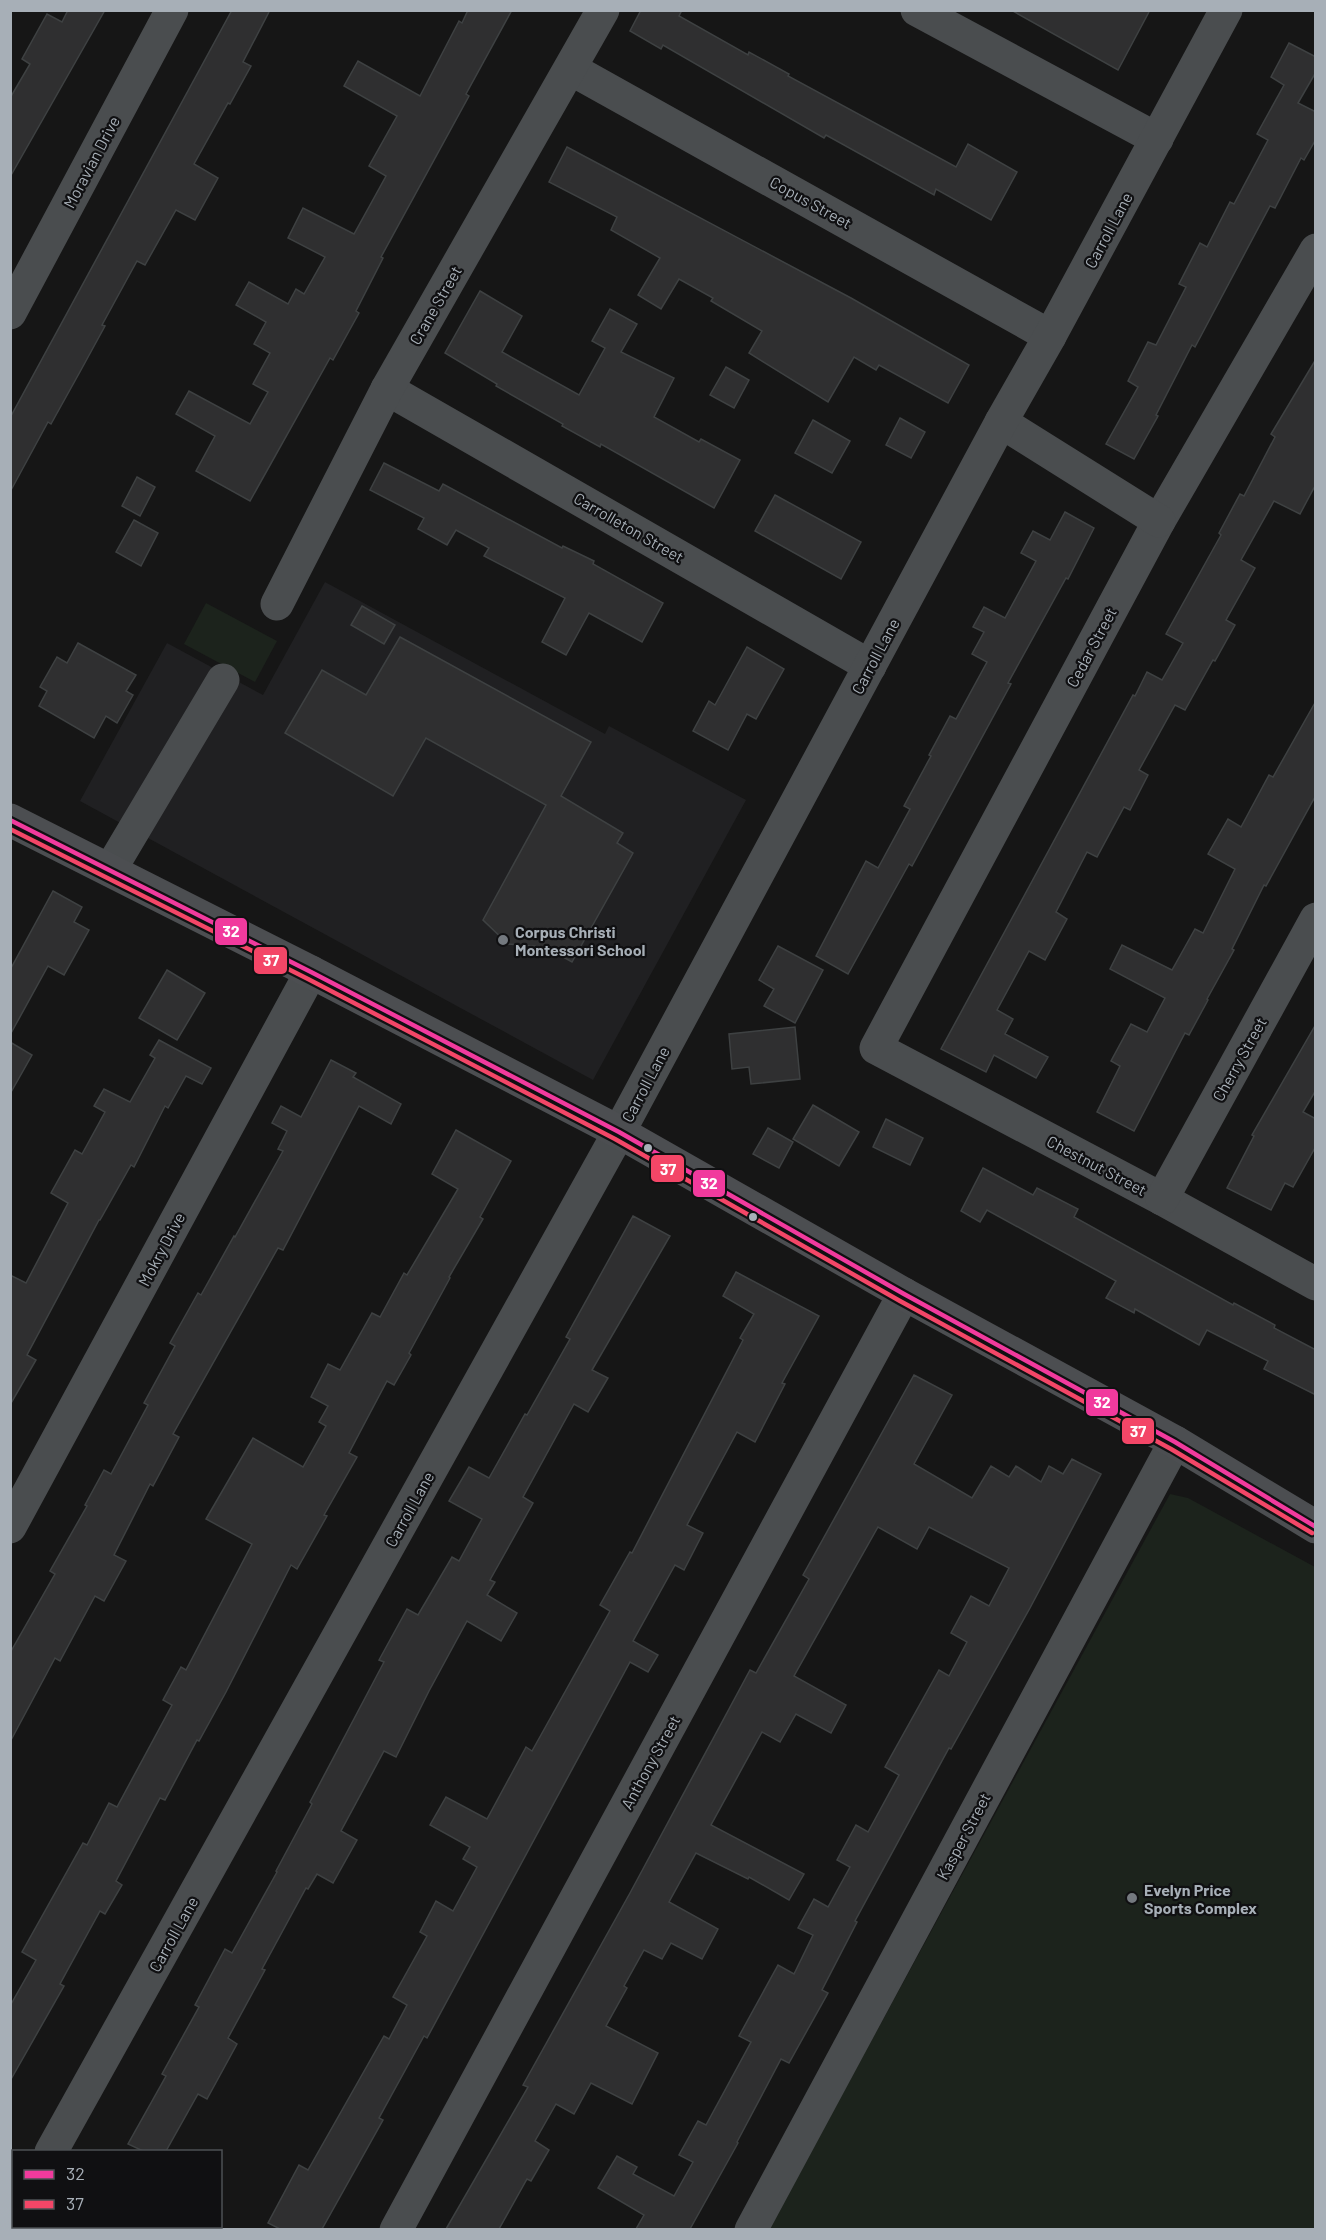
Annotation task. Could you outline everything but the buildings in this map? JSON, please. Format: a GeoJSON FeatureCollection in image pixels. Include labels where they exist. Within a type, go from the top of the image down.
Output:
{"type":"FeatureCollection","features":[{"type":"Feature","properties":{"kind":"main road"},"geometry":{"type":"LineString","coordinates":[[12,824],[110,870],[619,1132],[904,1294],[1175,1442],[1316,1527]]}},
{"type":"Feature","properties":{"kind":"street","name":"Moravian Drive"},"geometry":{"type":"LineString","coordinates":[[10,313],[172,10]]}},
{"type":"Feature","properties":{"kind":"street","name":"Crane Street"},"geometry":{"type":"LineString","coordinates":[[277,604],[387,389],[603,10]]}},
{"type":"Feature","properties":{"kind":"street"},"geometry":{"type":"LineString","coordinates":[[917,10],[1157,139]]}},
{"type":"Feature","properties":{"kind":"street","name":"Carroll Lane"},"geometry":{"type":"LineString","coordinates":[[52,2150],[619,1132],[1001,422],[1157,139],[1220,13]]}},
{"type":"Feature","properties":{"kind":"street","name":"Copus Street"},"geometry":{"type":"LineString","coordinates":[[571,69],[1050,336]]}},
{"type":"Feature","properties":{"kind":"street","name":"Cedar Street"},"geometry":{"type":"LineString","coordinates":[[876,1048],[1159,521],[1316,250]]}},
{"type":"Feature","properties":{"kind":"street","name":"Carrolleton Street"},"geometry":{"type":"LineString","coordinates":[[387,389],[870,666]]}},
{"type":"Feature","properties":{"kind":"street"},"geometry":{"type":"LineString","coordinates":[[1001,422],[1159,521]]}},
{"type":"Feature","properties":{"kind":"street"},"geometry":{"type":"LineString","coordinates":[[110,870],[223,680]]}},
{"type":"Feature","properties":{"kind":"street","name":"Cherry Street"},"geometry":{"type":"LineString","coordinates":[[1162,1199],[1316,919]]}},
{"type":"Feature","properties":{"kind":"street","name":"Mokry Drive"},"geometry":{"type":"LineString","coordinates":[[10,1527],[311,972]]}},
{"type":"Feature","properties":{"kind":"street","name":"Chestnut Street"},"geometry":{"type":"LineString","coordinates":[[876,1048],[1162,1199],[1316,1284]]}},
{"type":"Feature","properties":{"kind":"street","name":"Anthony Street"},"geometry":{"type":"LineString","coordinates":[[396,2229],[904,1294]]}},
{"type":"Feature","properties":{"kind":"street","name":"Kasper Street"},"geometry":{"type":"LineString","coordinates":[[751,2229],[1175,1442]]}},
{"type":"Feature","properties":{"kind":"shaded area","name":"Corpus Christi Montessori School"},"geometry":{"type":"Polygon","coordinates":[[[325,582],[605,734],[609,726],[746,800],[593,1080],[80,801],[167,643],[263,695],[325,582]]]}},
{"type":"Feature","properties":{"kind":"shaded area"},"geometry":{"type":"Polygon","coordinates":[[[206,603],[277,641],[255,682],[184,644],[206,603]]]}},
{"type":"Feature","properties":{"kind":"shaded area","name":"Evelyn Price Sports Complex"},"geometry":{"type":"Polygon","coordinates":[[[1170,1494],[1188,1498],[1315,1567],[1315,2229],[768,2230],[1170,1494]]]}},
{"type":"Feature","properties":{"kind":"transit line","name":"32"},"geometry":{"type":"LineString","coordinates":[[10,820],[311,972],[619,1132],[904,1294],[1175,1442],[1316,1527]]}},
{"type":"Feature","properties":{"kind":"transit line","name":"37"},"geometry":{"type":"LineString","coordinates":[[10,829],[308,979],[615,1139],[900,1301],[1171,1449],[1312,1533]]}},
{"type":"Feature","properties":{"kind":"place","name":"Corpus Christi Montessori School"},"geometry":{"type":"Point","coordinates":[503,940]}},
{"type":"Feature","properties":{"kind":"place","name":"Evelyn Price Sports Complex"},"geometry":{"type":"Point","coordinates":[1132,1898]}}]}
